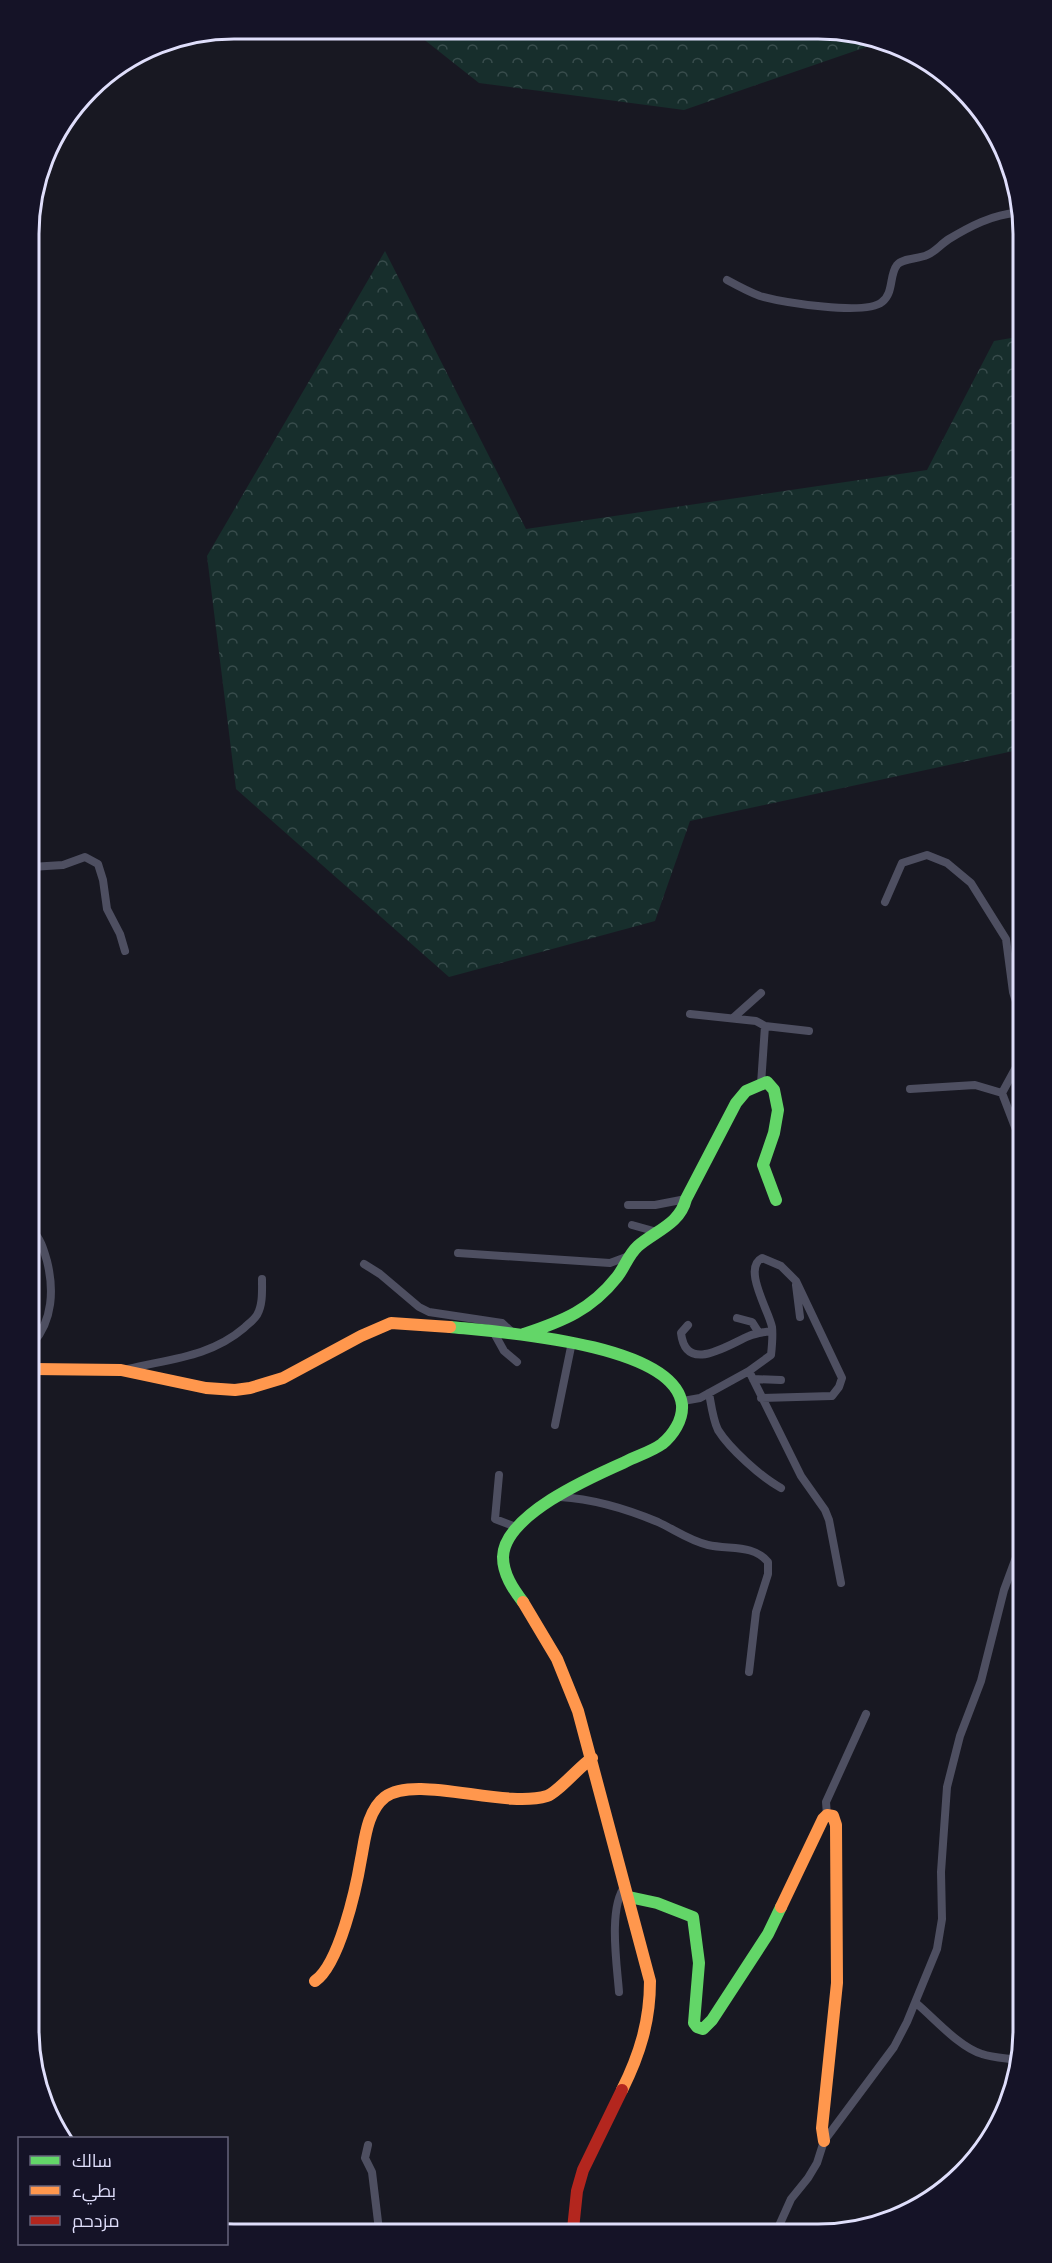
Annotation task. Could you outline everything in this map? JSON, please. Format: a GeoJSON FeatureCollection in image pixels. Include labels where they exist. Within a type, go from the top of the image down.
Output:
{"type":"FeatureCollection","features":[{"type":"Feature","properties":{"kind":"street"},"geometry":{"type":"LineString","coordinates":[[727,280],[757,295],[771,299],[867,309],[883,302],[890,290],[895,266],[900,261],[928,255],[948,240],[989,218],[1011,213]]}},
{"type":"Feature","properties":{"kind":"street"},"geometry":{"type":"LineString","coordinates":[[885,902],[902,863],[927,855],[947,863],[972,883],[1006,939],[1013,992]]}},
{"type":"Feature","properties":{"kind":"street"},"geometry":{"type":"LineString","coordinates":[[39,866],[63,865],[85,857],[98,864],[103,880],[106,909],[120,934],[125,951]]}},
{"type":"Feature","properties":{"kind":"street"},"geometry":{"type":"LineString","coordinates":[[733,1018],[761,993]]}},
{"type":"Feature","properties":{"kind":"street"},"geometry":{"type":"LineString","coordinates":[[690,1014],[756,1021],[765,1026],[809,1031]]}},
{"type":"Feature","properties":{"kind":"street"},"geometry":{"type":"LineString","coordinates":[[761,1084],[765,1026]]}},
{"type":"Feature","properties":{"kind":"street"},"geometry":{"type":"LineString","coordinates":[[1013,1073],[1002,1093],[1013,1122]]}},
{"type":"Feature","properties":{"kind":"street"},"geometry":{"type":"LineString","coordinates":[[458,1253],[610,1263],[628,1256],[686,1208],[686,1199],[736,1103],[746,1091],[767,1082],[777,1092],[776,1131],[763,1165],[776,1200]]}},
{"type":"Feature","properties":{"kind":"street"},"geometry":{"type":"LineString","coordinates":[[910,1089],[975,1085],[1002,1093]]}},
{"type":"Feature","properties":{"kind":"street"},"geometry":{"type":"LineString","coordinates":[[628,1205],[655,1205],[686,1199]]}},
{"type":"Feature","properties":{"kind":"street"},"geometry":{"type":"LineString","coordinates":[[632,1225],[657,1232]]}},
{"type":"Feature","properties":{"kind":"street"},"geometry":{"type":"LineString","coordinates":[[39,1239],[44,1250],[52,1288],[47,1318],[39,1332]]}},
{"type":"Feature","properties":{"kind":"street"},"geometry":{"type":"LineString","coordinates":[[517,1335],[580,1312],[623,1270],[628,1256]]}},
{"type":"Feature","properties":{"kind":"street"},"geometry":{"type":"LineString","coordinates":[[683,1401],[700,1398],[751,1375],[771,1355],[772,1331],[756,1284],[754,1271],[756,1263],[762,1258],[771,1260],[786,1270],[796,1281],[842,1378],[832,1396],[761,1398]]}},
{"type":"Feature","properties":{"kind":"street"},"geometry":{"type":"LineString","coordinates":[[364,1264],[380,1274],[419,1307],[429,1312],[502,1323],[517,1335]]}},
{"type":"Feature","properties":{"kind":"street"},"geometry":{"type":"LineString","coordinates":[[121,1371],[195,1355],[219,1346],[256,1316],[261,1301],[262,1279]]}},
{"type":"Feature","properties":{"kind":"street"},"geometry":{"type":"LineString","coordinates":[[796,1281],[800,1317]]}},
{"type":"Feature","properties":{"kind":"street"},"geometry":{"type":"LineString","coordinates":[[737,1318],[752,1322],[759,1333]]}},
{"type":"Feature","properties":{"kind":"street"},"geometry":{"type":"LineString","coordinates":[[39,1371],[121,1371],[211,1389],[251,1388],[295,1372],[366,1333],[391,1323],[412,1323],[572,1342],[621,1356],[661,1373],[672,1382],[683,1401],[681,1418],[669,1438],[659,1446],[545,1504],[516,1527],[505,1546],[504,1567],[507,1579],[530,1613],[564,1675],[578,1711],[650,1981],[650,2014],[639,2054],[583,2171],[574,2224]]}},
{"type":"Feature","properties":{"kind":"street"},"geometry":{"type":"LineString","coordinates":[[688,1325],[681,1334],[682,1343],[689,1351],[698,1355],[725,1349],[747,1337],[772,1331]]}},
{"type":"Feature","properties":{"kind":"street"},"geometry":{"type":"LineString","coordinates":[[494,1333],[504,1351],[517,1362]]}},
{"type":"Feature","properties":{"kind":"street"},"geometry":{"type":"LineString","coordinates":[[555,1425],[572,1342]]}},
{"type":"Feature","properties":{"kind":"street"},"geometry":{"type":"LineString","coordinates":[[751,1375],[801,1476],[825,1510],[841,1583]]}},
{"type":"Feature","properties":{"kind":"street"},"geometry":{"type":"LineString","coordinates":[[751,1375],[781,1380]]}},
{"type":"Feature","properties":{"kind":"street"},"geometry":{"type":"LineString","coordinates":[[709,1393],[717,1428],[765,1479],[781,1488]]}},
{"type":"Feature","properties":{"kind":"street"},"geometry":{"type":"LineString","coordinates":[[499,1475],[495,1520],[516,1527]]}},
{"type":"Feature","properties":{"kind":"street"},"geometry":{"type":"LineString","coordinates":[[560,1497],[577,1498],[619,1508],[660,1523],[696,1542],[721,1548],[755,1551],[763,1556],[768,1562],[768,1574],[756,1612],[748,1672]]}},
{"type":"Feature","properties":{"kind":"street"},"geometry":{"type":"LineString","coordinates":[[780,2224],[790,2199],[808,2178],[817,2163],[824,2140],[894,2047],[916,2003],[938,1949],[942,1918],[941,1872],[946,1787],[957,1747],[981,1681],[1004,1590],[1013,1566]]}},
{"type":"Feature","properties":{"kind":"street"},"geometry":{"type":"LineString","coordinates":[[627,1892],[693,1917],[699,1963],[694,2023],[703,2029],[768,1934],[823,1819],[827,1815],[826,1802],[866,1714]]}},
{"type":"Feature","properties":{"kind":"street"},"geometry":{"type":"LineString","coordinates":[[315,1981],[323,1977],[333,1958],[346,1923],[360,1868],[366,1825],[386,1796],[400,1789],[410,1788],[499,1798],[541,1797],[550,1795],[569,1775],[592,1758]]}},
{"type":"Feature","properties":{"kind":"street"},"geometry":{"type":"LineString","coordinates":[[824,2140],[822,2128],[837,1983],[838,1934],[836,1824],[833,1816],[827,1815]]}},
{"type":"Feature","properties":{"kind":"street"},"geometry":{"type":"LineString","coordinates":[[619,1992],[615,1932],[619,1897],[627,1892]]}},
{"type":"Feature","properties":{"kind":"street"},"geometry":{"type":"LineString","coordinates":[[916,2003],[940,2023],[948,2033],[981,2054],[1010,2059]]}},
{"type":"Feature","properties":{"kind":"street"},"geometry":{"type":"LineString","coordinates":[[368,2145],[365,2158],[372,2172],[378,2224]]}},
{"type":"Feature","properties":{"kind":"green space"},"geometry":{"type":"Polygon","coordinates":[[[423,39],[818,39],[869,46],[684,110],[479,83],[423,39]]]}},
{"type":"Feature","properties":{"kind":"green space"},"geometry":{"type":"Polygon","coordinates":[[[385,251],[526,529],[927,470],[994,341],[1013,338],[1013,751],[690,821],[655,921],[449,977],[236,789],[207,556],[385,251]]]}},
{"type":"Feature","properties":{"kind":"traffic: fast"},"geometry":{"type":"LineString","coordinates":[[524,1334],[564,1319],[597,1298],[617,1277],[638,1246],[673,1221],[683,1208],[736,1103],[746,1091],[767,1082],[774,1090],[778,1110],[774,1133],[763,1165],[776,1200]]}},
{"type":"Feature","properties":{"kind":"traffic: fast"},"geometry":{"type":"LineString","coordinates":[[450,1327],[543,1338],[618,1354],[650,1367],[672,1384],[682,1405],[677,1427],[662,1444],[552,1499],[533,1512],[518,1527],[507,1541],[503,1563],[512,1587],[523,1602]]}},
{"type":"Feature","properties":{"kind":"traffic: fast"},"geometry":{"type":"LineString","coordinates":[[629,1897],[657,1903],[693,1917],[699,1963],[694,2023],[703,2029],[712,2020],[768,1934],[781,1907]]}},
{"type":"Feature","properties":{"kind":"traffic: slow"},"geometry":{"type":"LineString","coordinates":[[39,1369],[121,1370],[206,1388],[235,1390],[283,1378],[361,1336],[391,1323],[450,1327]]}},
{"type":"Feature","properties":{"kind":"traffic: slow"},"geometry":{"type":"LineString","coordinates":[[523,1602],[557,1659],[578,1711],[650,1981],[650,1996],[643,2037],[622,2090]]}},
{"type":"Feature","properties":{"kind":"traffic: slow"},"geometry":{"type":"LineString","coordinates":[[315,1981],[324,1972],[339,1943],[355,1888],[368,1826],[374,1810],[385,1797],[399,1791],[417,1789],[508,1798],[529,1799],[547,1796],[557,1790],[592,1758]]}},
{"type":"Feature","properties":{"kind":"traffic: slow"},"geometry":{"type":"LineString","coordinates":[[781,1907],[823,1819],[827,1815],[833,1816],[836,1825],[837,1983],[822,2128],[824,2141]]}},
{"type":"Feature","properties":{"kind":"traffic: jam"},"geometry":{"type":"LineString","coordinates":[[574,2224],[577,2191],[583,2170],[622,2090]]}}]}
